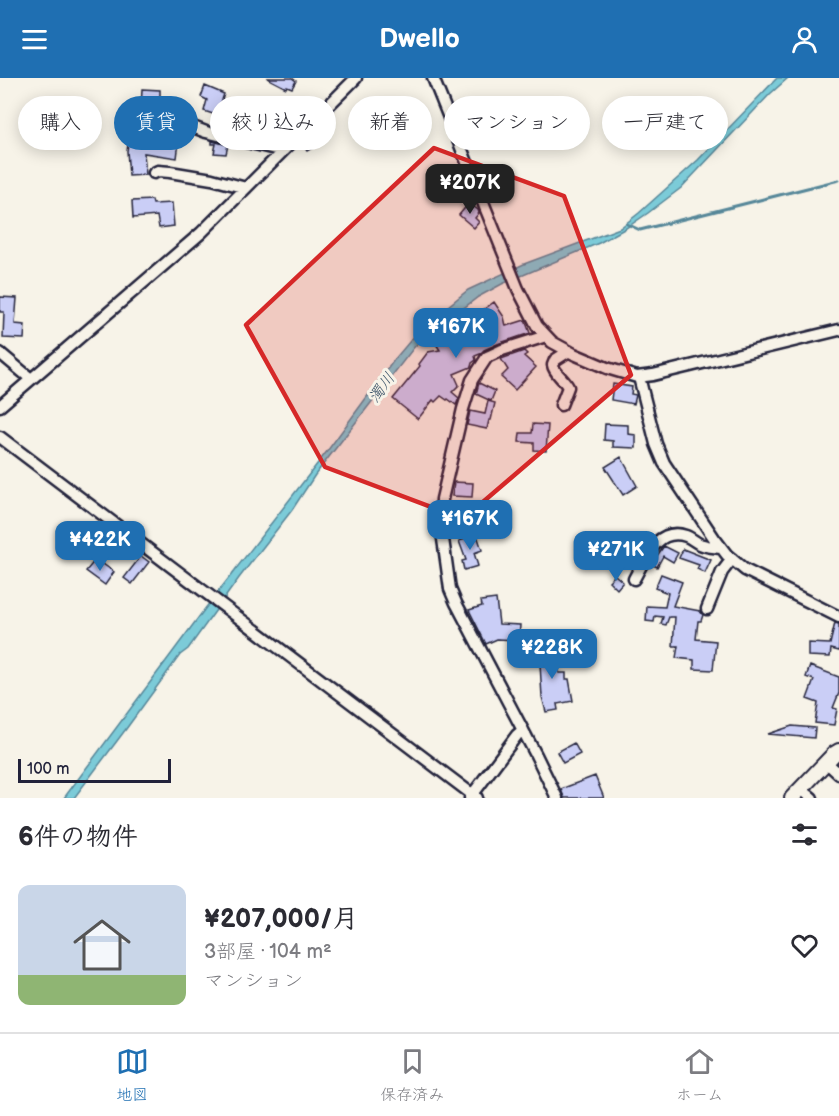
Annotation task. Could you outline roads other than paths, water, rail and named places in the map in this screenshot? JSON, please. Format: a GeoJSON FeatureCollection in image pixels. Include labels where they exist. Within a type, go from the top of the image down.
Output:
{"type":"FeatureCollection","features":[{"type":"Feature","properties":{"kind":"main road"},"geometry":{"type":"LineString","coordinates":[[796,794],[839,751]]}},
{"type":"Feature","properties":{"kind":"street"},"geometry":{"type":"LineString","coordinates":[[0,406],[201,232],[356,78]]}},
{"type":"Feature","properties":{"kind":"street"},"geometry":{"type":"LineString","coordinates":[[433,78],[518,289],[537,326],[552,342],[608,368],[639,377],[839,330]]}},
{"type":"Feature","properties":{"kind":"street"},"geometry":{"type":"LineString","coordinates":[[198,129],[283,151]]}},
{"type":"Feature","properties":{"kind":"street"},"geometry":{"type":"LineString","coordinates":[[154,173],[170,172],[212,179],[246,188]]}},
{"type":"Feature","properties":{"kind":"street"},"geometry":{"type":"LineString","coordinates":[[546,336],[487,357],[472,380],[442,499],[441,518],[450,589],[557,798]]}},
{"type":"Feature","properties":{"kind":"street"},"geometry":{"type":"LineString","coordinates":[[561,405],[568,387],[552,365],[555,360],[569,351]]}},
{"type":"Feature","properties":{"kind":"street"},"geometry":{"type":"LineString","coordinates":[[0,352],[31,380]]}},
{"type":"Feature","properties":{"kind":"street"},"geometry":{"type":"LineString","coordinates":[[639,377],[656,444],[664,463],[721,548],[745,570],[839,617]]}},
{"type":"Feature","properties":{"kind":"street"},"geometry":{"type":"LineString","coordinates":[[0,437],[473,797],[517,735],[523,730]]}},
{"type":"Feature","properties":{"kind":"street"},"geometry":{"type":"LineString","coordinates":[[634,579],[660,538],[668,535],[684,535],[701,545],[721,548]]}},
{"type":"Feature","properties":{"kind":"street"},"geometry":{"type":"LineString","coordinates":[[707,609],[722,572],[732,559]]}},
{"type":"Feature","properties":{"kind":"street"},"geometry":{"type":"LineString","coordinates":[[826,762],[839,774]]}},
{"type":"Feature","properties":{"kind":"street"},"geometry":{"type":"LineString","coordinates":[[796,794],[812,798]]}},
{"type":"Feature","properties":{"kind":"water","name":"濁川"},"geometry":{"type":"Polygon","coordinates":[[[777,78],[788,78],[728,138],[728,129],[777,78]]]}},
{"type":"Feature","properties":{"kind":"water","name":"濁川"},"geometry":{"type":"Polygon","coordinates":[[[708,150],[717,150],[681,188],[626,228],[599,243],[502,284],[478,297],[415,346],[315,475],[292,510],[74,798],[64,798],[204,610],[328,450],[394,360],[421,328],[468,290],[524,264],[620,228],[708,150]]]}},
{"type":"Feature","properties":{"kind":"waterway"},"geometry":{"type":"LineString","coordinates":[[627,224],[640,230],[839,180]]}}]}
